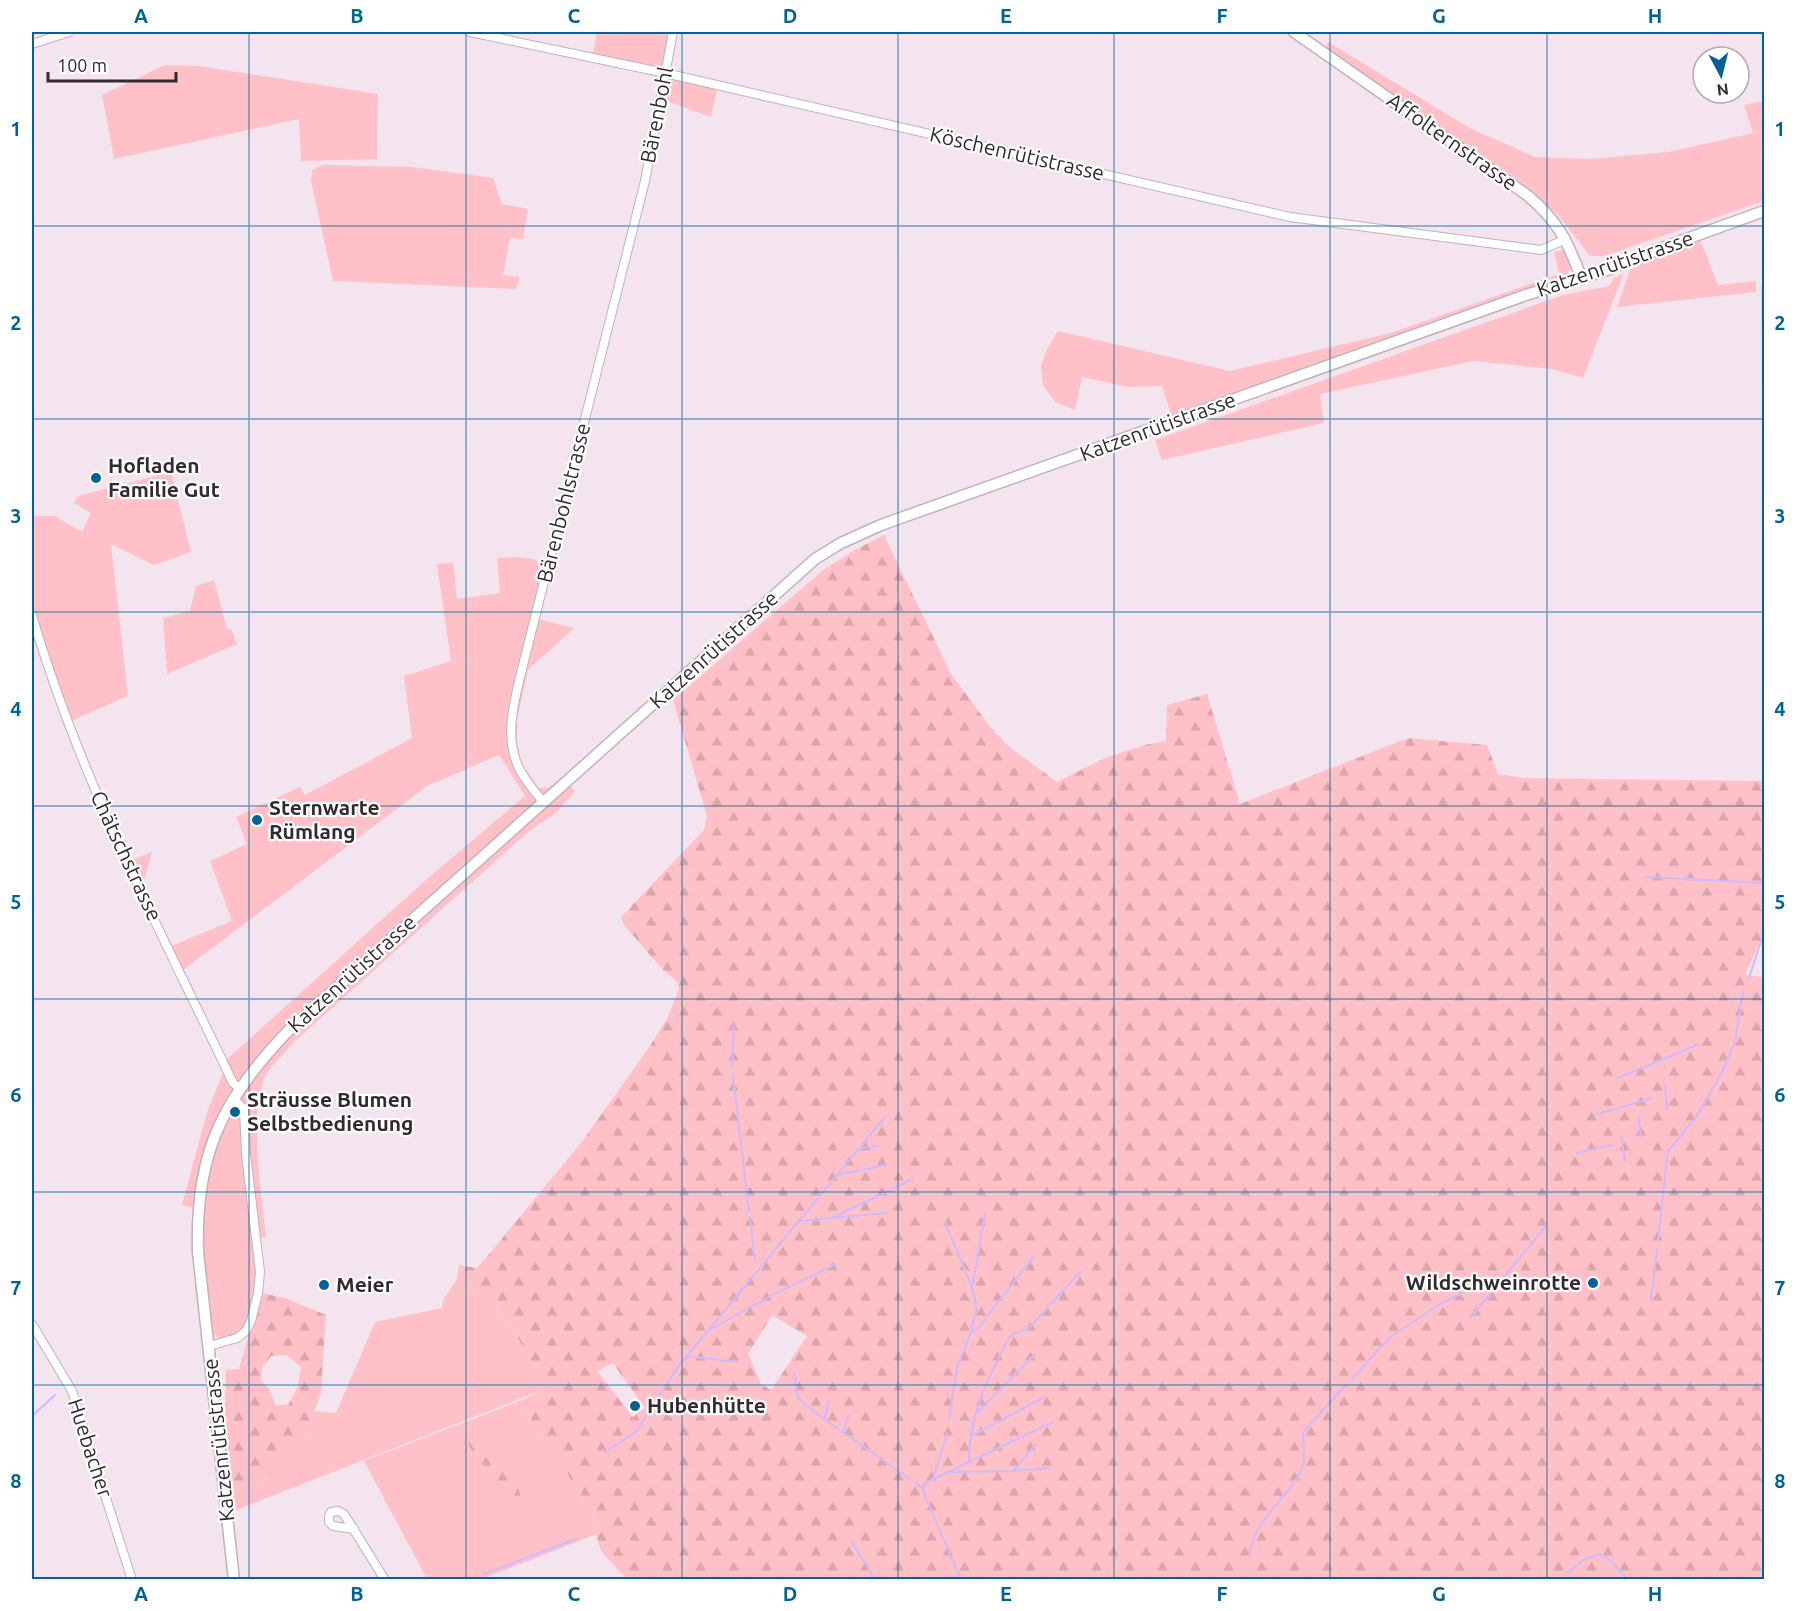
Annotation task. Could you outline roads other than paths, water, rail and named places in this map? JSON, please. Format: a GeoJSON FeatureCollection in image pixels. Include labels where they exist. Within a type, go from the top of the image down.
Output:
{"type":"FeatureCollection","features":[{"type":"Feature","properties":{"kind":"street"},"geometry":{"type":"LineString","coordinates":[[32,44],[69,32]]}},
{"type":"Feature","properties":{"kind":"street","name":"Köschenrütistrasse"},"geometry":{"type":"LineString","coordinates":[[470,32],[666,73],[1290,217],[1541,250],[1566,239]]}},
{"type":"Feature","properties":{"kind":"street","name":"Bärenbohl"},"geometry":{"type":"LineString","coordinates":[[640,199],[674,32]]}},
{"type":"Feature","properties":{"kind":"street","name":"Affolternstrasse"},"geometry":{"type":"LineString","coordinates":[[1294,32],[1527,195],[1552,219],[1566,239],[1581,277]]}},
{"type":"Feature","properties":{"kind":"street","name":"Bärenbohlstrasse"},"geometry":{"type":"LineString","coordinates":[[543,802],[518,766],[511,725],[525,657],[640,199]]}},
{"type":"Feature","properties":{"kind":"street","name":"Katzenrütistrasse"},"geometry":{"type":"LineString","coordinates":[[234,1580],[198,1252],[201,1184],[209,1151],[221,1120],[236,1093],[252,1071],[288,1032],[814,559],[841,543],[881,525],[1369,351],[1607,270],[1764,211]]}},
{"type":"Feature","properties":{"kind":"street","name":"Chätschstrasse"},"geometry":{"type":"LineString","coordinates":[[32,615],[57,693],[113,832],[244,1108],[245,1142],[260,1284],[251,1321],[246,1331],[237,1338],[208,1346]]}},
{"type":"Feature","properties":{"kind":"street","name":"Huebacher"},"geometry":{"type":"LineString","coordinates":[[32,1324],[72,1390],[132,1580]]}},
{"type":"Feature","properties":{"kind":"street"},"geometry":{"type":"LineString","coordinates":[[354,1529],[385,1580]]}},
{"type":"Feature","properties":{"kind":"waterway"},"geometry":{"type":"LineString","coordinates":[[1646,877],[1764,883]]}},
{"type":"Feature","properties":{"kind":"waterway"},"geometry":{"type":"LineString","coordinates":[[1749,978],[1764,932]]}},
{"type":"Feature","properties":{"kind":"waterway"},"geometry":{"type":"LineString","coordinates":[[1658,1241],[1668,1151],[1697,1116],[1721,1074],[1735,1042],[1743,991]]}},
{"type":"Feature","properties":{"kind":"waterway"},"geometry":{"type":"LineString","coordinates":[[732,1066],[734,1026]]}},
{"type":"Feature","properties":{"kind":"waterway"},"geometry":{"type":"LineString","coordinates":[[1618,1078],[1697,1045]]}},
{"type":"Feature","properties":{"kind":"waterway"},"geometry":{"type":"LineString","coordinates":[[733,1075],[749,1211]]}},
{"type":"Feature","properties":{"kind":"waterway"},"geometry":{"type":"LineString","coordinates":[[1665,1084],[1667,1109]]}},
{"type":"Feature","properties":{"kind":"waterway"},"geometry":{"type":"LineString","coordinates":[[1594,1115],[1652,1098]]}},
{"type":"Feature","properties":{"kind":"waterway"},"geometry":{"type":"LineString","coordinates":[[1638,1116],[1641,1136]]}},
{"type":"Feature","properties":{"kind":"waterway"},"geometry":{"type":"LineString","coordinates":[[653,1405],[678,1367],[885,1117]]}},
{"type":"Feature","properties":{"kind":"waterway"},"geometry":{"type":"LineString","coordinates":[[1621,1136],[1625,1161]]}},
{"type":"Feature","properties":{"kind":"waterway"},"geometry":{"type":"LineString","coordinates":[[1577,1153],[1613,1145]]}},
{"type":"Feature","properties":{"kind":"waterway"},"geometry":{"type":"LineString","coordinates":[[860,1148],[878,1146]]}},
{"type":"Feature","properties":{"kind":"waterway"},"geometry":{"type":"LineString","coordinates":[[836,1175],[886,1165]]}},
{"type":"Feature","properties":{"kind":"waterway"},"geometry":{"type":"LineString","coordinates":[[832,1218],[913,1179]]}},
{"type":"Feature","properties":{"kind":"waterway"},"geometry":{"type":"LineString","coordinates":[[798,1221],[887,1213]]}},
{"type":"Feature","properties":{"kind":"waterway"},"geometry":{"type":"LineString","coordinates":[[973,1284],[985,1213]]}},
{"type":"Feature","properties":{"kind":"waterway"},"geometry":{"type":"LineString","coordinates":[[750,1217],[755,1261]]}},
{"type":"Feature","properties":{"kind":"waterway"},"geometry":{"type":"LineString","coordinates":[[945,1222],[972,1287],[977,1309],[969,1338],[957,1367],[949,1419]]}},
{"type":"Feature","properties":{"kind":"waterway"},"geometry":{"type":"LineString","coordinates":[[1470,1318],[1545,1227]]}},
{"type":"Feature","properties":{"kind":"waterway"},"geometry":{"type":"LineString","coordinates":[[1651,1301],[1657,1249]]}},
{"type":"Feature","properties":{"kind":"waterway"},"geometry":{"type":"LineString","coordinates":[[971,1333],[978,1328],[1034,1256]]}},
{"type":"Feature","properties":{"kind":"waterway"},"geometry":{"type":"LineString","coordinates":[[708,1331],[776,1293],[836,1264]]}},
{"type":"Feature","properties":{"kind":"waterway"},"geometry":{"type":"LineString","coordinates":[[969,1461],[976,1413],[987,1383],[1008,1339],[1013,1334],[1028,1329],[1081,1271]]}},
{"type":"Feature","properties":{"kind":"waterway"},"geometry":{"type":"LineString","coordinates":[[1352,1379],[1389,1338],[1435,1307],[1476,1286],[1500,1282]]}},
{"type":"Feature","properties":{"kind":"waterway"},"geometry":{"type":"LineString","coordinates":[[978,1412],[1035,1354]]}},
{"type":"Feature","properties":{"kind":"waterway"},"geometry":{"type":"LineString","coordinates":[[686,1356],[737,1362]]}},
{"type":"Feature","properties":{"kind":"waterway"},"geometry":{"type":"LineString","coordinates":[[794,1373],[798,1398],[817,1414],[910,1479]]}},
{"type":"Feature","properties":{"kind":"waterway"},"geometry":{"type":"LineString","coordinates":[[1249,1553],[1262,1523],[1299,1474],[1304,1457],[1303,1432],[1346,1385]]}},
{"type":"Feature","properties":{"kind":"waterway"},"geometry":{"type":"LineString","coordinates":[[32,1416],[55,1395]]}},
{"type":"Feature","properties":{"kind":"waterway"},"geometry":{"type":"LineString","coordinates":[[971,1436],[1043,1398]]}},
{"type":"Feature","properties":{"kind":"waterway"},"geometry":{"type":"LineString","coordinates":[[825,1418],[828,1403]]}},
{"type":"Feature","properties":{"kind":"waterway"},"geometry":{"type":"LineString","coordinates":[[605,1452],[637,1431],[647,1414]]}},
{"type":"Feature","properties":{"kind":"waterway"},"geometry":{"type":"LineString","coordinates":[[843,1432],[849,1415]]}},
{"type":"Feature","properties":{"kind":"waterway"},"geometry":{"type":"LineString","coordinates":[[961,1580],[923,1491],[925,1483],[1053,1422]]}},
{"type":"Feature","properties":{"kind":"waterway"},"geometry":{"type":"LineString","coordinates":[[933,1479],[947,1434]]}},
{"type":"Feature","properties":{"kind":"waterway"},"geometry":{"type":"LineString","coordinates":[[1013,1471],[1036,1444]]}},
{"type":"Feature","properties":{"kind":"waterway"},"geometry":{"type":"LineString","coordinates":[[949,1472],[1048,1468]]}},
{"type":"Feature","properties":{"kind":"waterway"},"geometry":{"type":"LineString","coordinates":[[915,1482],[923,1489]]}},
{"type":"Feature","properties":{"kind":"waterway"},"geometry":{"type":"LineString","coordinates":[[484,1574],[576,1539]]}},
{"type":"Feature","properties":{"kind":"waterway"},"geometry":{"type":"LineString","coordinates":[[852,1542],[875,1580]]}},
{"type":"Feature","properties":{"kind":"waterway"},"geometry":{"type":"LineString","coordinates":[[1568,1573],[1583,1560],[1600,1554],[1608,1558],[1626,1580]]}},
{"type":"Feature","properties":{"kind":"place","name":"Hofladen Familie Gut"},"geometry":{"type":"Point","coordinates":[96,478]}},
{"type":"Feature","properties":{"kind":"place","name":"Sternwarte Rümlang"},"geometry":{"type":"Point","coordinates":[257,820]}},
{"type":"Feature","properties":{"kind":"place","name":"Sträusse Blumen Selbstbedienung"},"geometry":{"type":"Point","coordinates":[235,1112]}},
{"type":"Feature","properties":{"kind":"place","name":"Wildschweinrotte"},"geometry":{"type":"Point","coordinates":[1593,1283]}},
{"type":"Feature","properties":{"kind":"place","name":"Meier"},"geometry":{"type":"Point","coordinates":[324,1285]}},
{"type":"Feature","properties":{"kind":"place","name":"Hubenhütte"},"geometry":{"type":"Point","coordinates":[635,1406]}}]}
